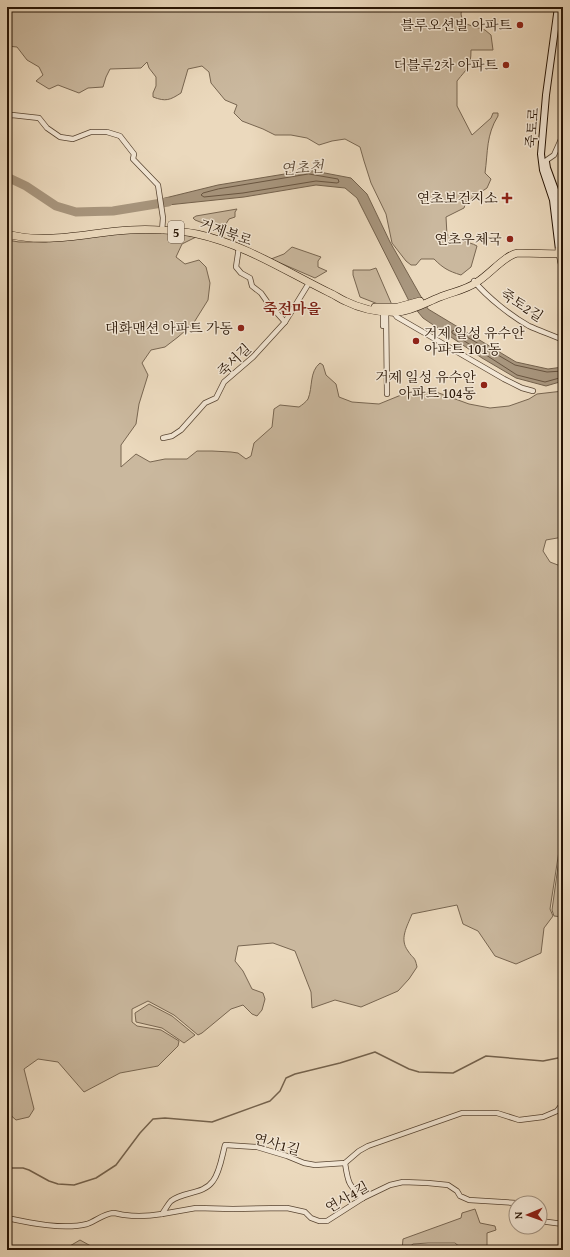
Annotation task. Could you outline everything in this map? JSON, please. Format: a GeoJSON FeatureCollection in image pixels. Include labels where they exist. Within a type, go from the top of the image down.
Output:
{"type":"FeatureCollection","features":[{"type":"Feature","properties":{"kind":"main road","name":"거제북로"},"geometry":{"type":"LineString","coordinates":[[7,234],[60,238],[131,230],[196,234],[239,247],[353,304],[376,312],[390,310]]}},
{"type":"Feature","properties":{"kind":"main road"},"geometry":{"type":"LineString","coordinates":[[390,310],[430,299],[474,282],[487,272],[506,253],[512,250],[561,252],[563,269]]}},
{"type":"Feature","properties":{"kind":"street","name":"죽토로"},"geometry":{"type":"LineString","coordinates":[[559,7],[546,95],[541,154],[558,198],[563,240]]}},
{"type":"Feature","properties":{"kind":"street"},"geometry":{"type":"LineString","coordinates":[[7,117],[12,115],[39,118],[47,128],[60,137],[72,139],[91,132],[107,132],[120,136],[134,154],[133,159],[159,187],[163,218],[162,231]]}},
{"type":"Feature","properties":{"kind":"street"},"geometry":{"type":"LineString","coordinates":[[544,162],[554,155],[563,135]]}},
{"type":"Feature","properties":{"kind":"street","name":"죽토로"},"geometry":{"type":"LineString","coordinates":[[544,162],[543,170],[553,200],[561,252]]}},
{"type":"Feature","properties":{"kind":"street"},"geometry":{"type":"LineString","coordinates":[[239,247],[236,267],[241,273],[250,278],[252,286],[261,293],[285,322]]}},
{"type":"Feature","properties":{"kind":"street","name":"죽토2길"},"geometry":{"type":"LineString","coordinates":[[474,282],[488,296],[528,325],[563,340]]}},
{"type":"Feature","properties":{"kind":"street","name":"죽서길"},"geometry":{"type":"LineString","coordinates":[[163,438],[172,436],[181,430],[205,403],[216,398],[224,382],[253,357],[285,322],[309,283]]}},
{"type":"Feature","properties":{"kind":"street"},"geometry":{"type":"LineString","coordinates":[[390,310],[397,317],[504,379],[522,388],[534,391]]}},
{"type":"Feature","properties":{"kind":"street"},"geometry":{"type":"LineString","coordinates":[[386,394],[390,310]]}},
{"type":"Feature","properties":{"kind":"street"},"geometry":{"type":"LineString","coordinates":[[363,1198],[352,1188],[348,1181],[345,1163],[359,1151],[368,1146],[462,1113],[497,1113],[519,1120],[543,1117],[557,1111],[563,1103]]}},
{"type":"Feature","properties":{"kind":"street","name":"연사1길"},"geometry":{"type":"LineString","coordinates":[[162,1214],[171,1201],[185,1194],[203,1190],[213,1181],[218,1171],[225,1145],[257,1147],[304,1163],[315,1165],[345,1163]]}},
{"type":"Feature","properties":{"kind":"street","name":"연사4길"},"geometry":{"type":"LineString","coordinates":[[162,1214],[196,1208],[287,1208],[305,1212],[311,1218],[320,1221],[327,1221],[363,1198],[390,1185],[403,1182],[448,1185],[457,1191],[460,1196],[469,1200],[508,1202]]}},
{"type":"Feature","properties":{"kind":"street"},"geometry":{"type":"LineString","coordinates":[[7,1218],[30,1223],[72,1226],[87,1224],[108,1214],[114,1213],[144,1216],[162,1214]]}},
{"type":"Feature","properties":{"kind":"street"},"geometry":{"type":"LineString","coordinates":[[548,1222],[563,1224]]}},
{"type":"Feature","properties":{"kind":"shaded area"},"geometry":{"type":"Polygon","coordinates":[[[7,7],[462,7],[461,14],[463,23],[485,30],[491,35],[493,50],[471,50],[469,64],[457,81],[457,106],[472,135],[491,118],[493,113],[498,113],[489,137],[485,173],[491,179],[487,188],[466,202],[464,208],[446,217],[447,235],[456,237],[477,246],[471,267],[461,275],[446,269],[434,259],[421,259],[416,265],[411,265],[392,243],[386,214],[371,183],[360,147],[345,139],[319,145],[307,138],[291,135],[275,135],[242,121],[234,113],[237,105],[225,100],[211,83],[209,72],[202,66],[188,69],[181,93],[168,100],[153,97],[156,86],[156,77],[149,68],[147,62],[141,68],[110,69],[103,87],[88,88],[79,93],[58,85],[49,89],[36,81],[43,75],[39,67],[27,60],[17,47],[7,46],[7,7]]]}},
{"type":"Feature","properties":{"kind":"shaded area"},"geometry":{"type":"Polygon","coordinates":[[[237,209],[235,212],[235,217],[229,219],[224,227],[210,222],[208,225],[193,218],[196,216],[237,209]]]}},
{"type":"Feature","properties":{"kind":"shaded area"},"geometry":{"type":"Polygon","coordinates":[[[159,230],[196,237],[182,244],[176,257],[185,264],[199,260],[206,267],[210,283],[208,300],[193,324],[165,347],[151,350],[142,363],[148,375],[139,404],[136,424],[121,445],[121,467],[136,454],[150,462],[165,459],[187,459],[197,451],[238,453],[246,459],[251,456],[254,443],[272,427],[274,409],[280,405],[299,407],[308,399],[314,371],[320,363],[323,365],[326,375],[336,384],[339,397],[352,402],[379,404],[406,393],[436,392],[469,404],[490,408],[509,406],[529,399],[537,394],[563,391],[563,537],[546,540],[543,551],[550,562],[563,567],[563,825],[550,909],[553,916],[544,928],[541,953],[516,964],[495,956],[478,931],[463,924],[457,905],[412,914],[406,928],[404,942],[408,951],[415,959],[417,967],[398,991],[361,1007],[335,1000],[312,1008],[311,992],[295,951],[273,943],[238,946],[235,961],[243,971],[252,989],[263,993],[265,999],[262,1010],[257,1016],[252,1014],[243,1005],[231,1009],[198,1035],[174,1015],[148,1001],[132,1009],[132,1022],[137,1026],[161,1030],[179,1041],[178,1046],[158,1066],[120,1073],[84,1092],[58,1062],[38,1059],[24,1069],[34,1109],[29,1117],[16,1120],[7,1112],[7,240],[19,242],[46,242],[75,236],[159,230]]]}},
{"type":"Feature","properties":{"kind":"shaded area"},"geometry":{"type":"Polygon","coordinates":[[[292,247],[321,257],[318,261],[318,267],[327,271],[315,278],[271,259],[284,254],[292,247]]]}},
{"type":"Feature","properties":{"kind":"shaded area"},"geometry":{"type":"Polygon","coordinates":[[[376,268],[392,305],[378,304],[360,297],[353,275],[353,270],[370,270],[376,268]]]}},
{"type":"Feature","properties":{"kind":"shaded area"},"geometry":{"type":"Polygon","coordinates":[[[563,830],[563,917],[554,916],[552,910],[563,830]]]}},
{"type":"Feature","properties":{"kind":"shaded area"},"geometry":{"type":"Polygon","coordinates":[[[149,1004],[172,1016],[195,1035],[184,1043],[162,1028],[136,1022],[135,1013],[149,1004]]]}},
{"type":"Feature","properties":{"kind":"shaded area"},"geometry":{"type":"Polygon","coordinates":[[[475,1209],[480,1223],[495,1226],[496,1230],[487,1233],[487,1250],[461,1248],[455,1243],[428,1243],[413,1244],[402,1250],[403,1239],[461,1218],[462,1213],[475,1209]]]}},
{"type":"Feature","properties":{"kind":"shaded area"},"geometry":{"type":"Polygon","coordinates":[[[80,1240],[98,1250],[63,1250],[80,1240]]]}},
{"type":"Feature","properties":{"kind":"water"},"geometry":{"type":"Polygon","coordinates":[[[309,170],[351,178],[367,194],[390,242],[428,309],[516,362],[548,369],[563,367],[563,381],[546,386],[516,378],[482,358],[423,318],[409,301],[357,198],[345,188],[316,185],[244,197],[158,206],[157,200],[218,185],[309,170]]]}},
{"type":"Feature","properties":{"kind":"waterway","name":"연초천"},"geometry":{"type":"LineString","coordinates":[[7,177],[26,186],[56,206],[76,212],[113,211],[168,202]]}},
{"type":"Feature","properties":{"kind":"waterway"},"geometry":{"type":"LineString","coordinates":[[7,1172],[12,1168],[23,1168],[58,1184],[74,1185],[96,1178],[116,1165],[140,1133],[153,1119],[165,1118],[212,1122],[270,1101],[280,1091],[286,1078],[295,1074],[340,1063],[375,1052],[409,1069],[419,1072],[453,1073],[486,1056],[543,1061],[563,1057]]}},
{"type":"Feature","properties":{"kind":"place","name":"블루오션빌 아파트"},"geometry":{"type":"Point","coordinates":[520,25]}},
{"type":"Feature","properties":{"kind":"place","name":"더블루2차 아파트"},"geometry":{"type":"Point","coordinates":[506,65]}},
{"type":"Feature","properties":{"kind":"place","name":"연초보건지소"},"geometry":{"type":"Point","coordinates":[507,198]}},
{"type":"Feature","properties":{"kind":"place","name":"연초우체국"},"geometry":{"type":"Point","coordinates":[510,239]}},
{"type":"Feature","properties":{"kind":"place","name":"대화맨션 아파트 가동"},"geometry":{"type":"Point","coordinates":[241,328]}},
{"type":"Feature","properties":{"kind":"place","name":"거제 일성 유수안 아파트 101동"},"geometry":{"type":"Point","coordinates":[416,341]}},
{"type":"Feature","properties":{"kind":"place","name":"거제 일성 유수안 아파트 104동"},"geometry":{"type":"Point","coordinates":[484,385]}},
{"type":"Feature","properties":{"kind":"district","name":"죽전마을"},"geometry":{"type":"Point","coordinates":[292,309]}}]}
